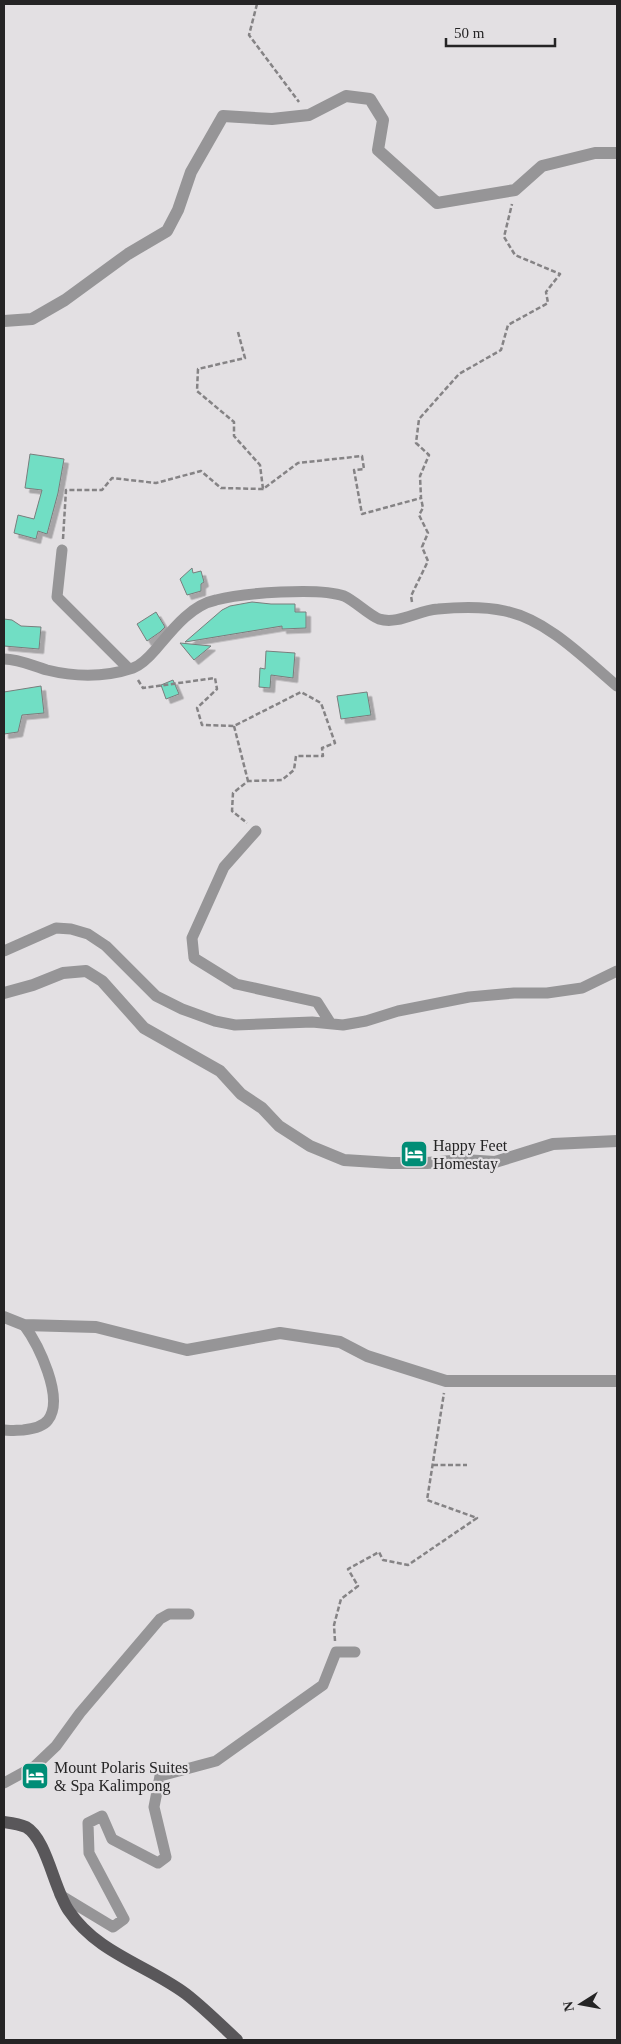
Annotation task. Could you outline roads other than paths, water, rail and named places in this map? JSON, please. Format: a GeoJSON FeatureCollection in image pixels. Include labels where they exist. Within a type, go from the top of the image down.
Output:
{"type":"FeatureCollection","features":[{"type":"Feature","properties":{"kind":"main road"},"geometry":{"type":"LineString","coordinates":[[4,1822],[23,1826],[36,1836],[43,1848],[60,1895],[68,1911],[83,1929],[102,1946],[186,1994],[237,2040]]}},
{"type":"Feature","properties":{"kind":"street"},"geometry":{"type":"LineString","coordinates":[[4,321],[32,319],[66,300],[128,254],[167,231],[178,210],[191,172],[223,116],[272,119],[308,116],[346,96],[370,99],[383,120],[378,150],[437,203],[515,190],[542,166],[595,153],[617,153]]}},
{"type":"Feature","properties":{"kind":"street"},"geometry":{"type":"LineString","coordinates":[[62,550],[57,597],[129,669]]}},
{"type":"Feature","properties":{"kind":"street"},"geometry":{"type":"LineString","coordinates":[[4,659],[65,674],[82,676],[136,668],[193,611],[214,600],[268,592],[320,592],[343,596],[378,618],[400,619],[433,609],[461,607],[506,611],[553,633],[617,686]]}},
{"type":"Feature","properties":{"kind":"street"},"geometry":{"type":"LineString","coordinates":[[256,831],[224,868],[192,938],[194,958],[236,984],[317,1002],[331,1024]]}},
{"type":"Feature","properties":{"kind":"street"},"geometry":{"type":"LineString","coordinates":[[4,951],[56,928],[72,929],[88,934],[106,946],[156,996],[182,1009],[215,1021],[235,1025],[264,1025],[291,1022],[343,1025],[469,996],[547,993],[582,988],[617,971]]}},
{"type":"Feature","properties":{"kind":"street"},"geometry":{"type":"LineString","coordinates":[[4,993],[63,972],[86,971],[102,981],[144,1028],[220,1071],[241,1094],[262,1108],[279,1126],[310,1146],[344,1160],[400,1163],[464,1160],[495,1162],[554,1144],[617,1141]]}},
{"type":"Feature","properties":{"kind":"street"},"geometry":{"type":"LineString","coordinates":[[4,1317],[24,1325],[96,1327],[187,1350],[280,1333],[340,1342],[367,1356],[446,1381],[617,1381]]}},
{"type":"Feature","properties":{"kind":"street"},"geometry":{"type":"LineString","coordinates":[[4,1430],[34,1428],[48,1421],[52,1412],[52,1394],[46,1365],[34,1338],[24,1325]]}},
{"type":"Feature","properties":{"kind":"street"},"geometry":{"type":"LineString","coordinates":[[4,1783],[35,1766],[56,1746],[80,1713],[160,1619],[169,1614],[189,1614]]}},
{"type":"Feature","properties":{"kind":"street"},"geometry":{"type":"LineString","coordinates":[[60,1895],[113,1927],[124,1918],[89,1852],[88,1823],[102,1816],[112,1839],[158,1863],[166,1857],[154,1807],[160,1776],[216,1760],[323,1685],[336,1652],[355,1652]]}},
{"type":"Feature","properties":{"kind":"place","name":"Happy Feet Homestay"},"geometry":{"type":"Point","coordinates":[414,1154]}},
{"type":"Feature","properties":{"kind":"place","name":"Mount Polaris Suites & Spa Kalimpong"},"geometry":{"type":"Point","coordinates":[35,1776]}}]}
